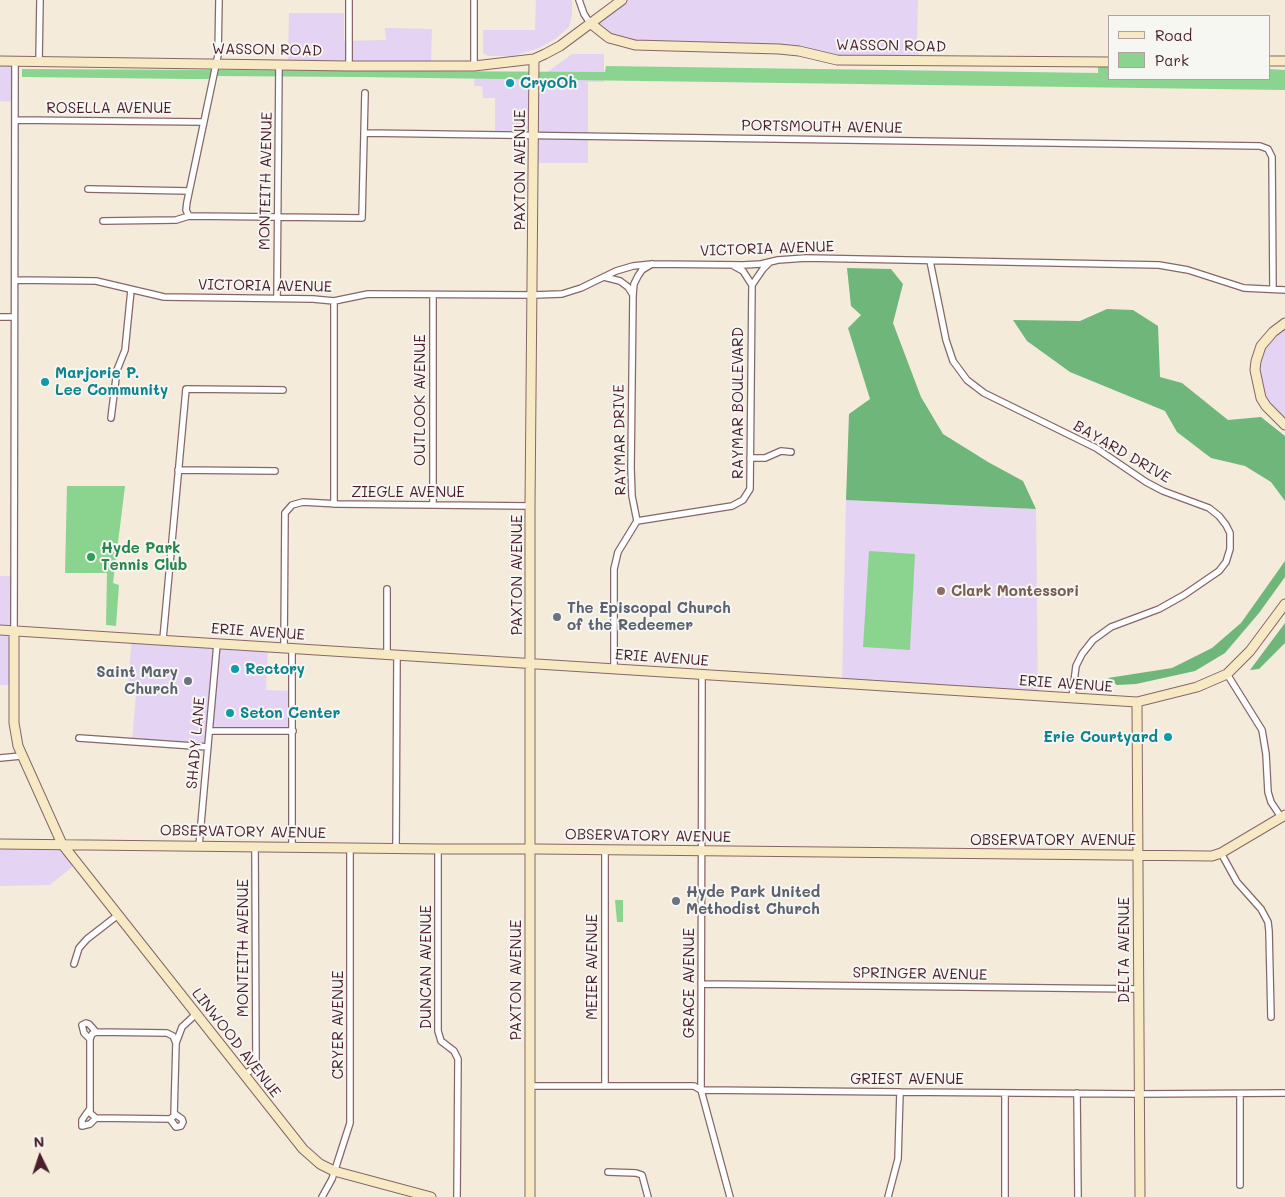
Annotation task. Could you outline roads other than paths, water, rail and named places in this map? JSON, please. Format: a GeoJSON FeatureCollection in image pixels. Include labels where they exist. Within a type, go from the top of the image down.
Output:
{"type":"FeatureCollection","features":[{"type":"Feature","properties":{"kind":"street"},"geometry":{"type":"LineString","coordinates":[[39,61],[40,0]]}},
{"type":"Feature","properties":{"kind":"street"},"geometry":{"type":"LineString","coordinates":[[189,216],[186,210],[189,191],[216,63],[219,0]]}},
{"type":"Feature","properties":{"kind":"street"},"geometry":{"type":"LineString","coordinates":[[349,0],[349,66]]}},
{"type":"Feature","properties":{"kind":"street"},"geometry":{"type":"LineString","coordinates":[[474,0],[474,66]]}},
{"type":"Feature","properties":{"kind":"street"},"geometry":{"type":"LineString","coordinates":[[579,0],[584,14],[590,23]]}},
{"type":"Feature","properties":{"kind":"street"},"geometry":{"type":"LineString","coordinates":[[534,59],[560,46],[622,0]]}},
{"type":"Feature","properties":{"kind":"street","name":"WASSON ROAD"},"geometry":{"type":"LineString","coordinates":[[590,23],[609,38],[635,45],[779,49],[799,51],[837,60],[1108,62]]}},
{"type":"Feature","properties":{"kind":"street","name":"WASSON ROAD"},"geometry":{"type":"LineString","coordinates":[[0,60],[349,66],[474,66],[534,59]]}},
{"type":"Feature","properties":{"kind":"street","name":"PAXTON AVENUE"},"geometry":{"type":"LineString","coordinates":[[530,1197],[530,506],[534,59]]}},
{"type":"Feature","properties":{"kind":"street"},"geometry":{"type":"LineString","coordinates":[[14,631],[15,61]]}},
{"type":"Feature","properties":{"kind":"street"},"geometry":{"type":"LineString","coordinates":[[1270,61],[1285,61]]}},
{"type":"Feature","properties":{"kind":"street","name":"MONTEITH AVENUE"},"geometry":{"type":"LineString","coordinates":[[277,298],[279,64]]}},
{"type":"Feature","properties":{"kind":"street"},"geometry":{"type":"LineString","coordinates":[[103,221],[176,220],[189,216],[362,218],[365,93]]}},
{"type":"Feature","properties":{"kind":"street","name":"ROSELLA AVENUE"},"geometry":{"type":"LineString","coordinates":[[15,120],[203,122]]}},
{"type":"Feature","properties":{"kind":"street","name":"PORTSMOUTH AVENUE"},"geometry":{"type":"LineString","coordinates":[[364,132],[1260,146],[1268,150],[1272,160],[1273,289]]}},
{"type":"Feature","properties":{"kind":"street"},"geometry":{"type":"LineString","coordinates":[[88,189],[189,191]]}},
{"type":"Feature","properties":{"kind":"street","name":"VICTORIA AVENUE"},"geometry":{"type":"LineString","coordinates":[[15,280],[96,281],[164,297],[277,298],[334,301],[368,294],[533,296],[562,294],[582,288],[625,268],[652,264],[732,265],[806,258],[1159,265],[1188,270],[1244,288],[1285,290]]}},
{"type":"Feature","properties":{"kind":"street","name":"BAYARD DRIVE"},"geometry":{"type":"LineString","coordinates":[[930,261],[946,340],[953,361],[967,380],[984,393],[1096,448],[1146,482],[1163,491],[1209,508],[1226,524],[1230,533],[1230,549],[1226,562],[1219,570],[1184,595],[1159,609],[1110,627],[1093,640],[1082,654],[1076,666],[1072,698]]}},
{"type":"Feature","properties":{"kind":"street"},"geometry":{"type":"LineString","coordinates":[[732,265],[742,272],[752,285],[762,269],[769,263]]}},
{"type":"Feature","properties":{"kind":"street","name":"RAYMAR DRIVE"},"geometry":{"type":"LineString","coordinates":[[637,521],[632,496],[631,475],[633,295],[634,284],[638,276],[642,270],[652,264]]}},
{"type":"Feature","properties":{"kind":"street"},"geometry":{"type":"LineString","coordinates":[[604,277],[620,281],[628,287],[633,295]]}},
{"type":"Feature","properties":{"kind":"street","name":"RAYMAR BOULEVARD"},"geometry":{"type":"LineString","coordinates":[[637,521],[732,506],[743,500],[750,489],[752,285]]}},
{"type":"Feature","properties":{"kind":"street"},"geometry":{"type":"LineString","coordinates":[[111,418],[117,370],[125,350],[131,290]]}},
{"type":"Feature","properties":{"kind":"street","name":"OUTLOOK AVENUE"},"geometry":{"type":"LineString","coordinates":[[433,505],[434,295]]}},
{"type":"Feature","properties":{"kind":"street"},"geometry":{"type":"LineString","coordinates":[[334,301],[334,504]]}},
{"type":"Feature","properties":{"kind":"street"},"geometry":{"type":"LineString","coordinates":[[0,317],[14,317]]}},
{"type":"Feature","properties":{"kind":"street"},"geometry":{"type":"LineString","coordinates":[[1285,323],[1273,332],[1261,346],[1255,370],[1261,398],[1266,406],[1285,425]]}},
{"type":"Feature","properties":{"kind":"street"},"geometry":{"type":"LineString","coordinates":[[162,639],[186,389],[283,390]]}},
{"type":"Feature","properties":{"kind":"street"},"geometry":{"type":"LineString","coordinates":[[750,458],[765,458],[781,450],[791,452]]}},
{"type":"Feature","properties":{"kind":"street"},"geometry":{"type":"LineString","coordinates":[[178,470],[275,471]]}},
{"type":"Feature","properties":{"kind":"street","name":"ZIEGLE AVENUE"},"geometry":{"type":"LineString","coordinates":[[288,648],[285,513],[292,504],[530,506]]}},
{"type":"Feature","properties":{"kind":"street"},"geometry":{"type":"LineString","coordinates":[[614,668],[614,569],[618,552],[637,521]]}},
{"type":"Feature","properties":{"kind":"street"},"geometry":{"type":"LineString","coordinates":[[386,655],[387,589]]}},
{"type":"Feature","properties":{"kind":"street","name":"ERIE AVENUE"},"geometry":{"type":"LineString","coordinates":[[0,630],[1138,702],[1197,687],[1226,674],[1250,651],[1285,604]]}},
{"type":"Feature","properties":{"kind":"street","name":"LINWOOD AVENUE"},"geometry":{"type":"LineString","coordinates":[[14,631],[14,723],[21,756],[62,844],[303,1149],[320,1164],[334,1170],[432,1197]]}},
{"type":"Feature","properties":{"kind":"street","name":"SHADY LANE"},"geometry":{"type":"LineString","coordinates":[[199,846],[217,644]]}},
{"type":"Feature","properties":{"kind":"street"},"geometry":{"type":"LineString","coordinates":[[288,648],[293,731],[292,846]]}},
{"type":"Feature","properties":{"kind":"street"},"geometry":{"type":"LineString","coordinates":[[396,848],[397,655]]}},
{"type":"Feature","properties":{"kind":"street"},"geometry":{"type":"LineString","coordinates":[[1226,674],[1262,730],[1266,754],[1268,792],[1271,802],[1283,816]]}},
{"type":"Feature","properties":{"kind":"street","name":"GRACE AVENUE"},"geometry":{"type":"LineString","coordinates":[[702,675],[701,1090],[730,1197]]}},
{"type":"Feature","properties":{"kind":"street","name":"DELTA AVENUE"},"geometry":{"type":"LineString","coordinates":[[1138,702],[1140,1197]]}},
{"type":"Feature","properties":{"kind":"street"},"geometry":{"type":"LineString","coordinates":[[210,731],[293,731]]}},
{"type":"Feature","properties":{"kind":"street"},"geometry":{"type":"LineString","coordinates":[[78,738],[208,747]]}},
{"type":"Feature","properties":{"kind":"street"},"geometry":{"type":"LineString","coordinates":[[0,758],[21,756]]}},
{"type":"Feature","properties":{"kind":"street","name":"OBSERVATORY AVENUE"},"geometry":{"type":"LineString","coordinates":[[0,844],[1212,856],[1221,853],[1283,816]]}},
{"type":"Feature","properties":{"kind":"street","name":"MONTEITH AVENUE"},"geometry":{"type":"LineString","coordinates":[[244,1076],[254,1068],[256,1063],[255,846]]}},
{"type":"Feature","properties":{"kind":"street","name":"CRYER AVENUE"},"geometry":{"type":"LineString","coordinates":[[322,1197],[332,1179],[350,1124],[350,848]]}},
{"type":"Feature","properties":{"kind":"street","name":"DUNCAN AVENUE"},"geometry":{"type":"LineString","coordinates":[[438,849],[438,1031],[441,1041],[454,1051],[458,1059],[457,1197]]}},
{"type":"Feature","properties":{"kind":"street","name":"MEIER AVENUE"},"geometry":{"type":"LineString","coordinates":[[605,849],[605,1085]]}},
{"type":"Feature","properties":{"kind":"street"},"geometry":{"type":"LineString","coordinates":[[1221,853],[1237,882],[1261,909],[1268,922],[1271,1017]]}},
{"type":"Feature","properties":{"kind":"street"},"geometry":{"type":"LineString","coordinates":[[74,964],[79,948],[118,915]]}},
{"type":"Feature","properties":{"kind":"street","name":"SPRINGER AVENUE"},"geometry":{"type":"LineString","coordinates":[[701,984],[1138,989]]}},
{"type":"Feature","properties":{"kind":"street"},"geometry":{"type":"LineString","coordinates":[[182,1027],[176,1043],[175,1114],[170,1119],[96,1118],[92,1115],[89,1110],[90,1039],[92,1034],[96,1032],[167,1033],[182,1027],[195,1014]]}},
{"type":"Feature","properties":{"kind":"street"},"geometry":{"type":"LineString","coordinates":[[90,1039],[84,1033],[82,1026],[84,1023],[89,1024],[96,1032]]}},
{"type":"Feature","properties":{"kind":"street"},"geometry":{"type":"LineString","coordinates":[[167,1033],[172,1036],[176,1043]]}},
{"type":"Feature","properties":{"kind":"street","name":"GRIEST AVENUE"},"geometry":{"type":"LineString","coordinates":[[530,1086],[694,1086],[701,1090],[1005,1093],[1285,1093]]}},
{"type":"Feature","properties":{"kind":"street"},"geometry":{"type":"LineString","coordinates":[[888,1197],[898,1159],[900,1092]]}},
{"type":"Feature","properties":{"kind":"street"},"geometry":{"type":"LineString","coordinates":[[1005,1093],[1005,1197]]}},
{"type":"Feature","properties":{"kind":"street"},"geometry":{"type":"LineString","coordinates":[[1077,1093],[1078,1197]]}},
{"type":"Feature","properties":{"kind":"street"},"geometry":{"type":"LineString","coordinates":[[1240,1094],[1240,1186]]}},
{"type":"Feature","properties":{"kind":"street"},"geometry":{"type":"LineString","coordinates":[[89,1110],[82,1120],[82,1126],[90,1124],[96,1118]]}},
{"type":"Feature","properties":{"kind":"street"},"geometry":{"type":"LineString","coordinates":[[170,1119],[176,1127],[181,1126],[182,1119],[175,1114]]}},
{"type":"Feature","properties":{"kind":"street"},"geometry":{"type":"LineString","coordinates":[[608,1172],[642,1175],[648,1197]]}},
{"type":"Feature","properties":{"kind":"place","name":"CryoOh"},"geometry":{"type":"Point","coordinates":[510,83]}},
{"type":"Feature","properties":{"kind":"place","name":"Marjorie P. Lee Community"},"geometry":{"type":"Point","coordinates":[45,382]}},
{"type":"Feature","properties":{"kind":"place","name":"Hyde Park Tennis Club"},"geometry":{"type":"Point","coordinates":[91,557]}},
{"type":"Feature","properties":{"kind":"place","name":"Clark Montessori"},"geometry":{"type":"Point","coordinates":[941,591]}},
{"type":"Feature","properties":{"kind":"place","name":"The Episcopal Church of the Redeemer"},"geometry":{"type":"Point","coordinates":[557,617]}},
{"type":"Feature","properties":{"kind":"place","name":"Rectory"},"geometry":{"type":"Point","coordinates":[235,669]}},
{"type":"Feature","properties":{"kind":"place","name":"Saint Mary Church"},"geometry":{"type":"Point","coordinates":[188,681]}},
{"type":"Feature","properties":{"kind":"place","name":"Seton Center"},"geometry":{"type":"Point","coordinates":[230,713]}},
{"type":"Feature","properties":{"kind":"place","name":"Erie Courtyard"},"geometry":{"type":"Point","coordinates":[1168,737]}},
{"type":"Feature","properties":{"kind":"place","name":"Hyde Park United Methodist Church"},"geometry":{"type":"Point","coordinates":[676,901]}}]}
